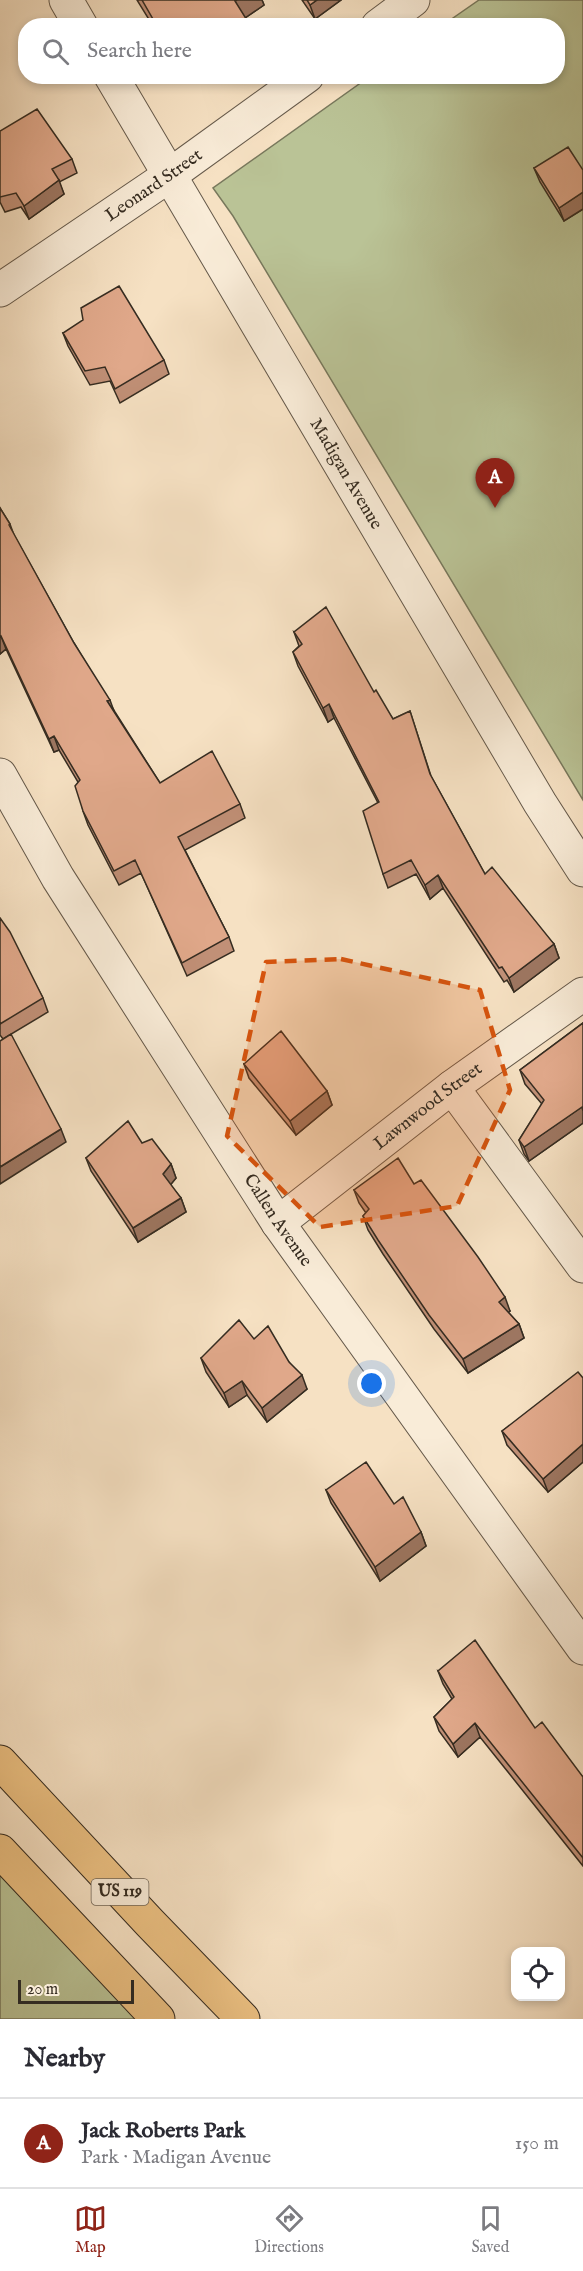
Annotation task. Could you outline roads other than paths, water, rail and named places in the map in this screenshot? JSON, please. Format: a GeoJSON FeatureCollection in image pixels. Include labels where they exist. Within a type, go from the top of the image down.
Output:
{"type":"FeatureCollection","features":[{"type":"Feature","properties":{"kind":"main road","name":"US 119"},"geometry":{"type":"LineString","coordinates":[[0,1762],[243,2019]]}},
{"type":"Feature","properties":{"kind":"main road"},"geometry":{"type":"LineString","coordinates":[[0,1851],[158,2019]]}},
{"type":"Feature","properties":{"kind":"street"},"geometry":{"type":"LineString","coordinates":[[66,0],[76,18]]}},
{"type":"Feature","properties":{"kind":"street"},"geometry":{"type":"LineString","coordinates":[[389,18],[413,0]]}},
{"type":"Feature","properties":{"kind":"street","name":"Madigan Avenue"},"geometry":{"type":"LineString","coordinates":[[116,84],[534,793],[583,870]]}},
{"type":"Feature","properties":{"kind":"street","name":"Leonard Street"},"geometry":{"type":"LineString","coordinates":[[0,290],[170,175],[296,84]]}},
{"type":"Feature","properties":{"kind":"street","name":"Callen Avenue"},"geometry":{"type":"LineString","coordinates":[[0,775],[58,878],[278,1223],[583,1648]]}},
{"type":"Feature","properties":{"kind":"street","name":"Lawnwood Street"},"geometry":{"type":"LineString","coordinates":[[278,1223],[452,1087],[583,994]]}},
{"type":"Feature","properties":{"kind":"street"},"geometry":{"type":"LineString","coordinates":[[452,1087],[583,1266]]}},
{"type":"Feature","properties":{"kind":"place","name":"Jack Roberts Park"},"geometry":{"type":"Point","coordinates":[495,508]}}]}
